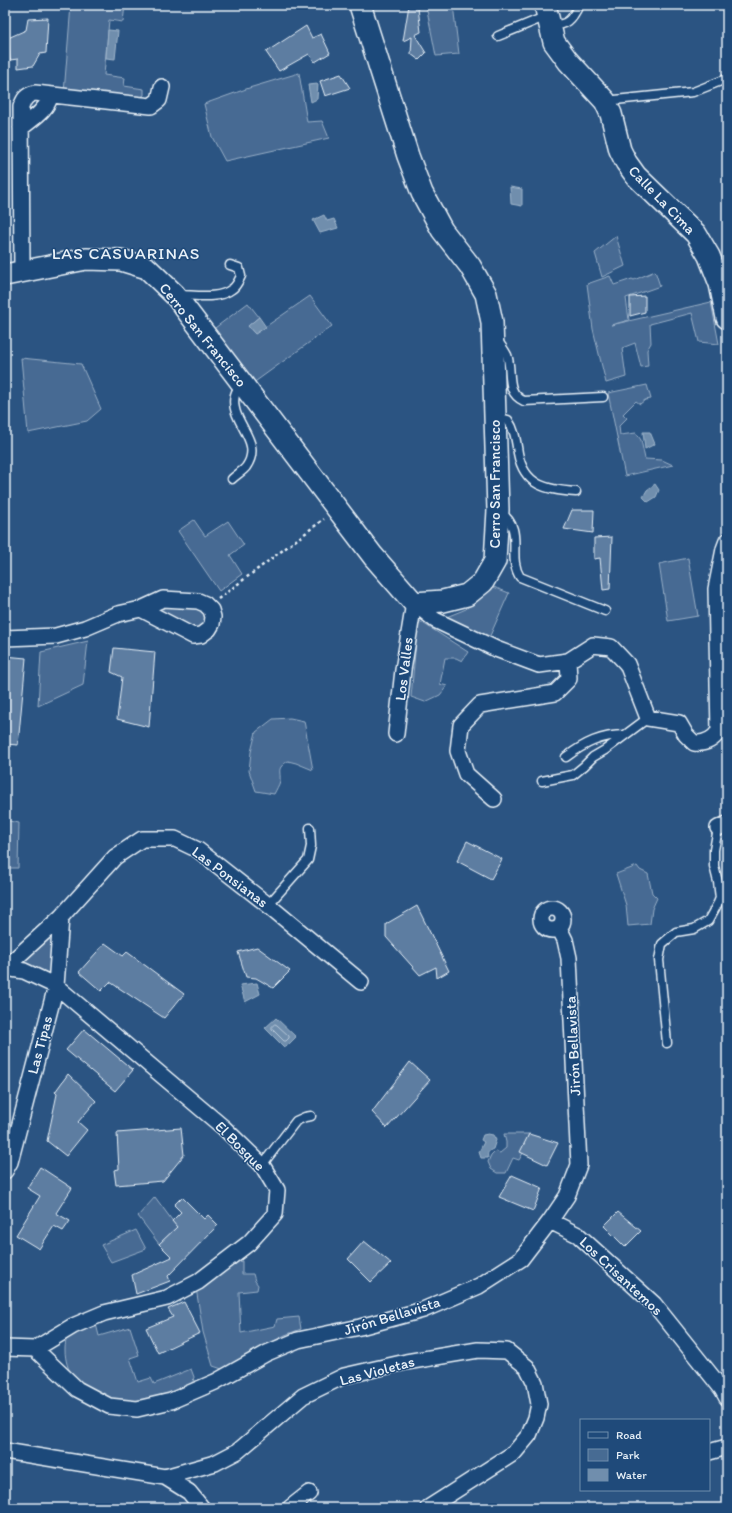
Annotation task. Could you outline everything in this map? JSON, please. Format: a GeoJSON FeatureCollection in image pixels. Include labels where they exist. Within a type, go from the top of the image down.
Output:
{"type":"FeatureCollection","features":[{"type":"Feature","properties":{"kind":"street","name":"Cerro San Francisco"},"geometry":{"type":"LineString","coordinates":[[13,272],[86,259],[121,260],[147,268],[175,295],[373,556],[414,603],[443,601],[467,595],[483,582],[495,560],[498,510],[492,322],[486,294],[470,266],[442,230],[422,193],[408,156],[360,5]]}},
{"type":"Feature","properties":{"kind":"street","name":"Calle La Cima"},"geometry":{"type":"LineString","coordinates":[[547,15],[554,42],[568,61],[605,101],[611,114],[620,150],[626,162],[636,176],[696,234],[724,283],[727,318]]}},
{"type":"Feature","properties":{"kind":"street"},"geometry":{"type":"LineString","coordinates":[[13,272],[21,107],[24,98],[29,94],[35,93],[151,106],[160,100],[162,87]]}},
{"type":"Feature","properties":{"kind":"street"},"geometry":{"type":"LineString","coordinates":[[21,128],[36,116],[47,104],[49,100],[47,95]]}},
{"type":"Feature","properties":{"kind":"street"},"geometry":{"type":"LineString","coordinates":[[414,603],[435,620],[496,649],[539,665],[568,661],[593,645],[611,647],[627,664],[648,718],[679,723],[686,735],[694,743],[700,744],[715,737],[719,731],[716,588],[727,541]]}},
{"type":"Feature","properties":{"kind":"street"},"geometry":{"type":"LineString","coordinates":[[5,638],[56,636],[85,628],[118,614],[141,609],[163,599],[198,601],[205,604],[211,610],[213,617],[212,624],[209,629],[201,635],[193,636],[141,609]]}},
{"type":"Feature","properties":{"kind":"street","name":"Los Valles"},"geometry":{"type":"LineString","coordinates":[[396,734],[403,670],[414,603]]}},
{"type":"Feature","properties":{"kind":"street"},"geometry":{"type":"LineString","coordinates":[[494,799],[466,774],[458,751],[461,725],[480,705],[555,693],[569,679],[568,661]]}},
{"type":"Feature","properties":{"kind":"street","name":"Las Ponsianas"},"geometry":{"type":"LineString","coordinates":[[5,968],[61,917],[115,857],[142,839],[175,839],[198,850],[362,982]]}},
{"type":"Feature","properties":{"kind":"street","name":"Las Tipas"},"geometry":{"type":"LineString","coordinates":[[5,1171],[10,1162],[56,986],[61,917]]}},
{"type":"Feature","properties":{"kind":"street","name":"Jirón Bellavista"},"geometry":{"type":"LineString","coordinates":[[35,1349],[77,1388],[109,1406],[137,1409],[171,1401],[215,1382],[267,1353],[298,1340],[360,1328],[423,1310],[479,1286],[521,1259],[567,1196],[578,1165],[569,958],[565,940],[559,928]]}},
{"type":"Feature","properties":{"kind":"street","name":"El Bosque"},"geometry":{"type":"LineString","coordinates":[[5,968],[24,971],[56,986],[224,1128],[262,1165],[277,1190],[275,1214],[249,1243],[198,1282],[167,1298],[104,1313],[73,1326],[35,1349]]}},
{"type":"Feature","properties":{"kind":"street","name":"Los Crisantemos"},"geometry":{"type":"LineString","coordinates":[[550,1221],[578,1235],[654,1304],[727,1398]]}},
{"type":"Feature","properties":{"kind":"street"},"geometry":{"type":"LineString","coordinates":[[5,1348],[35,1349]]}},
{"type":"Feature","properties":{"kind":"street","name":"Las Violetas"},"geometry":{"type":"LineString","coordinates":[[5,1451],[165,1477],[215,1463],[238,1451],[304,1396],[344,1376],[406,1362],[478,1350],[507,1351],[527,1367],[535,1383],[539,1404],[536,1418],[529,1436],[514,1453],[428,1508]]}},
{"type":"Feature","properties":{"kind":"street"},"geometry":{"type":"LineString","coordinates":[[710,1452],[727,1447]]}},
{"type":"Feature","properties":{"kind":"street"},"geometry":{"type":"LineString","coordinates":[[165,1477],[189,1492],[202,1508]]}},
{"type":"Feature","properties":{"kind":"street"},"geometry":{"type":"LineString","coordinates":[[290,1508],[309,1493]]}},
{"type":"Feature","properties":{"kind":"lane"},"geometry":{"type":"LineString","coordinates":[[498,36],[547,15],[559,25],[567,23],[575,14],[579,5]]}},
{"type":"Feature","properties":{"kind":"lane"},"geometry":{"type":"LineString","coordinates":[[605,101],[693,92],[726,79]]}},
{"type":"Feature","properties":{"kind":"lane"},"geometry":{"type":"LineString","coordinates":[[175,295],[198,295],[209,297],[221,295],[233,289],[241,276],[239,268],[230,265]]}},
{"type":"Feature","properties":{"kind":"lane"},"geometry":{"type":"LineString","coordinates":[[493,342],[500,344],[507,356],[509,379],[512,389],[518,398],[524,401],[603,397]]}},
{"type":"Feature","properties":{"kind":"lane"},"geometry":{"type":"LineString","coordinates":[[232,479],[246,468],[252,455],[250,440],[235,408],[235,393],[242,384]]}},
{"type":"Feature","properties":{"kind":"lane"},"geometry":{"type":"LineString","coordinates":[[494,416],[508,420],[513,427],[519,461],[527,476],[538,484],[554,490],[576,492]]}},
{"type":"Feature","properties":{"kind":"lane"},"geometry":{"type":"LineString","coordinates":[[498,510],[507,517],[514,527],[515,569],[520,577],[605,611]]}},
{"type":"Feature","properties":{"kind":"lane"},"geometry":{"type":"LineString","coordinates":[[542,781],[572,775],[593,757],[605,750],[648,718]]}},
{"type":"Feature","properties":{"kind":"lane"},"geometry":{"type":"LineString","coordinates":[[566,757],[581,746],[610,735],[625,735]]}},
{"type":"Feature","properties":{"kind":"lane"},"geometry":{"type":"LineString","coordinates":[[667,1043],[659,960],[662,944],[676,932],[694,929],[708,921],[718,903],[720,898],[714,866],[714,850],[722,826]]}},
{"type":"Feature","properties":{"kind":"lane"},"geometry":{"type":"LineString","coordinates":[[268,905],[308,860],[311,846],[310,828]]}},
{"type":"Feature","properties":{"kind":"lane"},"geometry":{"type":"LineString","coordinates":[[262,1165],[296,1121],[311,1116]]}},
{"type":"Feature","properties":{"kind":"path"},"geometry":{"type":"LineString","coordinates":[[208,606],[338,510]]}},
{"type":"Feature","properties":{"kind":"green space"},"geometry":{"type":"Polygon","coordinates":[[[71,5],[125,5],[123,22],[109,20],[104,75],[125,78],[124,86],[144,89],[144,95],[137,100],[64,93],[71,5]]]}},
{"type":"Feature","properties":{"kind":"green space"},"geometry":{"type":"Polygon","coordinates":[[[426,5],[453,5],[459,54],[436,56],[426,5]]]}},
{"type":"Feature","properties":{"kind":"green space"},"geometry":{"type":"Polygon","coordinates":[[[299,73],[307,122],[322,121],[329,138],[225,161],[212,137],[204,104],[249,88],[299,73]]]}},
{"type":"Feature","properties":{"kind":"green space"},"geometry":{"type":"Polygon","coordinates":[[[616,236],[625,266],[602,277],[595,253],[616,236]]]}},
{"type":"Feature","properties":{"kind":"green space"},"geometry":{"type":"Polygon","coordinates":[[[655,271],[660,286],[626,298],[629,320],[611,325],[711,302],[719,344],[699,342],[692,313],[650,324],[651,343],[647,350],[648,366],[641,367],[635,343],[622,348],[626,377],[606,383],[593,329],[587,284],[610,276],[614,285],[632,279],[634,280],[655,271]]]}},
{"type":"Feature","properties":{"kind":"green space"},"geometry":{"type":"Polygon","coordinates":[[[310,296],[332,326],[252,384],[211,331],[248,303],[259,317],[248,326],[255,334],[310,296]]]}},
{"type":"Feature","properties":{"kind":"green space"},"geometry":{"type":"Polygon","coordinates":[[[21,358],[81,364],[101,409],[87,421],[28,433],[21,358]]]}},
{"type":"Feature","properties":{"kind":"green space"},"geometry":{"type":"Polygon","coordinates":[[[647,385],[651,399],[645,400],[640,404],[636,401],[623,414],[627,418],[619,426],[620,435],[636,433],[641,440],[645,459],[662,460],[673,465],[625,476],[608,393],[647,385]]]}},
{"type":"Feature","properties":{"kind":"green space"},"geometry":{"type":"Polygon","coordinates":[[[194,520],[205,536],[228,521],[244,545],[230,555],[242,574],[219,591],[178,531],[194,520]]]}},
{"type":"Feature","properties":{"kind":"green space"},"geometry":{"type":"Polygon","coordinates":[[[688,558],[698,616],[668,621],[659,564],[688,558]]]}},
{"type":"Feature","properties":{"kind":"green space"},"geometry":{"type":"Polygon","coordinates":[[[491,586],[509,593],[489,638],[444,618],[466,609],[491,586]]]}},
{"type":"Feature","properties":{"kind":"green space"},"geometry":{"type":"Polygon","coordinates":[[[163,599],[211,610],[201,635],[141,609],[163,599]]]}},
{"type":"Feature","properties":{"kind":"green space"},"geometry":{"type":"Polygon","coordinates":[[[418,620],[468,652],[462,661],[456,658],[445,658],[440,684],[447,686],[440,695],[425,702],[411,697],[418,620]]]}},
{"type":"Feature","properties":{"kind":"green space"},"geometry":{"type":"Polygon","coordinates":[[[88,641],[83,685],[38,706],[41,652],[88,641]]]}},
{"type":"Feature","properties":{"kind":"green space"},"geometry":{"type":"Polygon","coordinates":[[[290,718],[304,721],[313,770],[288,761],[280,768],[280,781],[274,794],[256,791],[249,771],[251,752],[256,732],[273,719],[290,718]]]}},
{"type":"Feature","properties":{"kind":"green space"},"geometry":{"type":"Polygon","coordinates":[[[5,811],[9,821],[19,823],[18,868],[5,868],[5,811]]]}},
{"type":"Feature","properties":{"kind":"green space"},"geometry":{"type":"Polygon","coordinates":[[[637,866],[640,870],[648,874],[652,893],[657,898],[652,909],[650,924],[628,926],[626,905],[616,874],[637,866]]]}},
{"type":"Feature","properties":{"kind":"green space"},"geometry":{"type":"Polygon","coordinates":[[[61,917],[56,986],[6,968],[61,917]]]}},
{"type":"Feature","properties":{"kind":"green space"},"geometry":{"type":"Polygon","coordinates":[[[504,1134],[529,1134],[521,1152],[523,1153],[519,1160],[513,1158],[506,1173],[497,1173],[491,1169],[488,1162],[491,1155],[495,1151],[500,1153],[506,1148],[504,1134]]]}},
{"type":"Feature","properties":{"kind":"green space"},"geometry":{"type":"Polygon","coordinates":[[[155,1197],[177,1227],[159,1244],[138,1216],[155,1197]]]}},
{"type":"Feature","properties":{"kind":"green space"},"geometry":{"type":"Polygon","coordinates":[[[136,1230],[146,1249],[111,1262],[101,1245],[136,1230]]]}},
{"type":"Feature","properties":{"kind":"green space"},"geometry":{"type":"Polygon","coordinates":[[[242,1261],[242,1274],[253,1274],[258,1285],[257,1290],[239,1292],[241,1333],[275,1326],[277,1319],[299,1317],[301,1329],[285,1335],[222,1369],[213,1366],[203,1332],[196,1288],[230,1263],[242,1261]]]}},
{"type":"Feature","properties":{"kind":"green space"},"geometry":{"type":"Polygon","coordinates":[[[95,1320],[99,1336],[130,1327],[139,1355],[130,1358],[138,1382],[151,1378],[154,1384],[191,1369],[194,1377],[193,1382],[162,1396],[135,1401],[120,1401],[106,1397],[85,1387],[74,1378],[70,1372],[67,1365],[65,1350],[66,1343],[69,1334],[72,1331],[95,1320]]]}},
{"type":"Feature","properties":{"kind":"water"},"geometry":{"type":"Polygon","coordinates":[[[108,30],[118,31],[115,59],[106,58],[108,30]]]}},
{"type":"Feature","properties":{"kind":"water"},"geometry":{"type":"Polygon","coordinates":[[[318,84],[317,99],[311,102],[308,85],[318,84]]]}},
{"type":"Feature","properties":{"kind":"water"},"geometry":{"type":"Polygon","coordinates":[[[510,187],[522,189],[522,206],[511,204],[510,187]]]}},
{"type":"Feature","properties":{"kind":"water"},"geometry":{"type":"Polygon","coordinates":[[[324,215],[327,221],[334,219],[338,228],[320,233],[313,220],[324,215]]]}},
{"type":"Feature","properties":{"kind":"water"},"geometry":{"type":"Polygon","coordinates":[[[259,317],[266,327],[255,334],[248,326],[259,317]]]}},
{"type":"Feature","properties":{"kind":"water"},"geometry":{"type":"Polygon","coordinates":[[[643,432],[650,432],[655,444],[645,449],[643,432]]]}},
{"type":"Feature","properties":{"kind":"water"},"geometry":{"type":"Polygon","coordinates":[[[655,484],[659,490],[656,497],[648,502],[643,497],[647,490],[655,484]]]}},
{"type":"Feature","properties":{"kind":"water"},"geometry":{"type":"Polygon","coordinates":[[[257,983],[260,994],[245,1002],[240,985],[257,983]]]}},
{"type":"Feature","properties":{"kind":"water"},"geometry":{"type":"Polygon","coordinates":[[[276,1018],[296,1037],[285,1048],[265,1028],[276,1018]]]}},
{"type":"Feature","properties":{"kind":"water"},"geometry":{"type":"Polygon","coordinates":[[[483,1135],[493,1135],[496,1140],[493,1149],[488,1152],[488,1158],[481,1158],[479,1152],[484,1142],[481,1140],[483,1135]]]}},
{"type":"Feature","properties":{"kind":"building"},"geometry":{"type":"Polygon","coordinates":[[[409,5],[418,8],[421,32],[415,35],[426,53],[419,60],[411,54],[412,37],[403,41],[409,5]]]}},
{"type":"Feature","properties":{"kind":"building"},"geometry":{"type":"Polygon","coordinates":[[[48,18],[46,53],[40,54],[33,66],[18,68],[18,59],[10,60],[8,38],[26,30],[28,19],[48,18]]]}},
{"type":"Feature","properties":{"kind":"building"},"geometry":{"type":"Polygon","coordinates":[[[306,26],[312,38],[321,34],[330,53],[315,62],[309,54],[279,71],[266,52],[306,26]]]}},
{"type":"Feature","properties":{"kind":"building"},"geometry":{"type":"Polygon","coordinates":[[[341,74],[350,88],[325,96],[320,81],[341,74]]]}},
{"type":"Feature","properties":{"kind":"building"},"geometry":{"type":"Polygon","coordinates":[[[645,296],[645,312],[630,316],[630,297],[645,296]]]}},
{"type":"Feature","properties":{"kind":"building"},"geometry":{"type":"Polygon","coordinates":[[[572,510],[594,510],[593,533],[564,529],[572,510]]]}},
{"type":"Feature","properties":{"kind":"building"},"geometry":{"type":"Polygon","coordinates":[[[612,537],[610,589],[603,590],[600,558],[594,559],[594,538],[612,537]]]}},
{"type":"Feature","properties":{"kind":"building"},"geometry":{"type":"Polygon","coordinates":[[[114,648],[155,652],[149,727],[117,719],[122,677],[111,672],[114,648]]]}},
{"type":"Feature","properties":{"kind":"building"},"geometry":{"type":"Polygon","coordinates":[[[5,656],[26,658],[18,745],[5,744],[5,656]]]}},
{"type":"Feature","properties":{"kind":"building"},"geometry":{"type":"Polygon","coordinates":[[[467,841],[502,859],[491,879],[457,861],[467,841]]]}},
{"type":"Feature","properties":{"kind":"building"},"geometry":{"type":"Polygon","coordinates":[[[417,906],[449,971],[437,978],[436,967],[420,975],[386,937],[386,924],[417,906]]]}},
{"type":"Feature","properties":{"kind":"building"},"geometry":{"type":"Polygon","coordinates":[[[105,943],[123,956],[127,952],[184,994],[164,1018],[110,982],[101,991],[79,972],[105,943]]]}},
{"type":"Feature","properties":{"kind":"building"},"geometry":{"type":"Polygon","coordinates":[[[257,947],[290,971],[273,988],[256,978],[246,977],[238,952],[257,947]]]}},
{"type":"Feature","properties":{"kind":"building"},"geometry":{"type":"Polygon","coordinates":[[[84,1029],[133,1070],[115,1091],[66,1050],[84,1029]]]}},
{"type":"Feature","properties":{"kind":"building"},"geometry":{"type":"Polygon","coordinates":[[[410,1062],[430,1080],[387,1128],[372,1112],[410,1062]]]}},
{"type":"Feature","properties":{"kind":"building"},"geometry":{"type":"Polygon","coordinates":[[[68,1074],[96,1101],[78,1122],[87,1130],[66,1156],[47,1141],[57,1094],[55,1092],[68,1074]]]}},
{"type":"Feature","properties":{"kind":"building"},"geometry":{"type":"Polygon","coordinates":[[[181,1128],[184,1155],[163,1181],[116,1185],[114,1170],[119,1169],[117,1133],[181,1128]]]}},
{"type":"Feature","properties":{"kind":"building"},"geometry":{"type":"Polygon","coordinates":[[[529,1134],[558,1143],[547,1165],[520,1152],[529,1134]]]}},
{"type":"Feature","properties":{"kind":"building"},"geometry":{"type":"Polygon","coordinates":[[[40,1167],[72,1188],[56,1213],[70,1221],[63,1231],[54,1226],[39,1249],[16,1235],[40,1196],[27,1188],[40,1167]]]}},
{"type":"Feature","properties":{"kind":"building"},"geometry":{"type":"Polygon","coordinates":[[[512,1175],[542,1188],[533,1211],[499,1197],[512,1175]]]}},
{"type":"Feature","properties":{"kind":"building"},"geometry":{"type":"Polygon","coordinates":[[[182,1197],[204,1219],[208,1215],[218,1225],[168,1276],[170,1281],[136,1294],[132,1275],[172,1257],[159,1244],[177,1227],[172,1221],[181,1212],[174,1205],[182,1197]]]}},
{"type":"Feature","properties":{"kind":"building"},"geometry":{"type":"Polygon","coordinates":[[[618,1212],[641,1231],[625,1247],[604,1226],[618,1212]]]}},
{"type":"Feature","properties":{"kind":"building"},"geometry":{"type":"Polygon","coordinates":[[[364,1241],[391,1263],[371,1282],[348,1259],[364,1241]]]}},
{"type":"Feature","properties":{"kind":"building"},"geometry":{"type":"Polygon","coordinates":[[[184,1302],[200,1333],[158,1353],[146,1328],[173,1317],[168,1309],[184,1302]]]}},
{"type":"Feature","properties":{"kind":"district","name":"LAS CASUARINAS"},"geometry":{"type":"Point","coordinates":[126,253]}}]}
